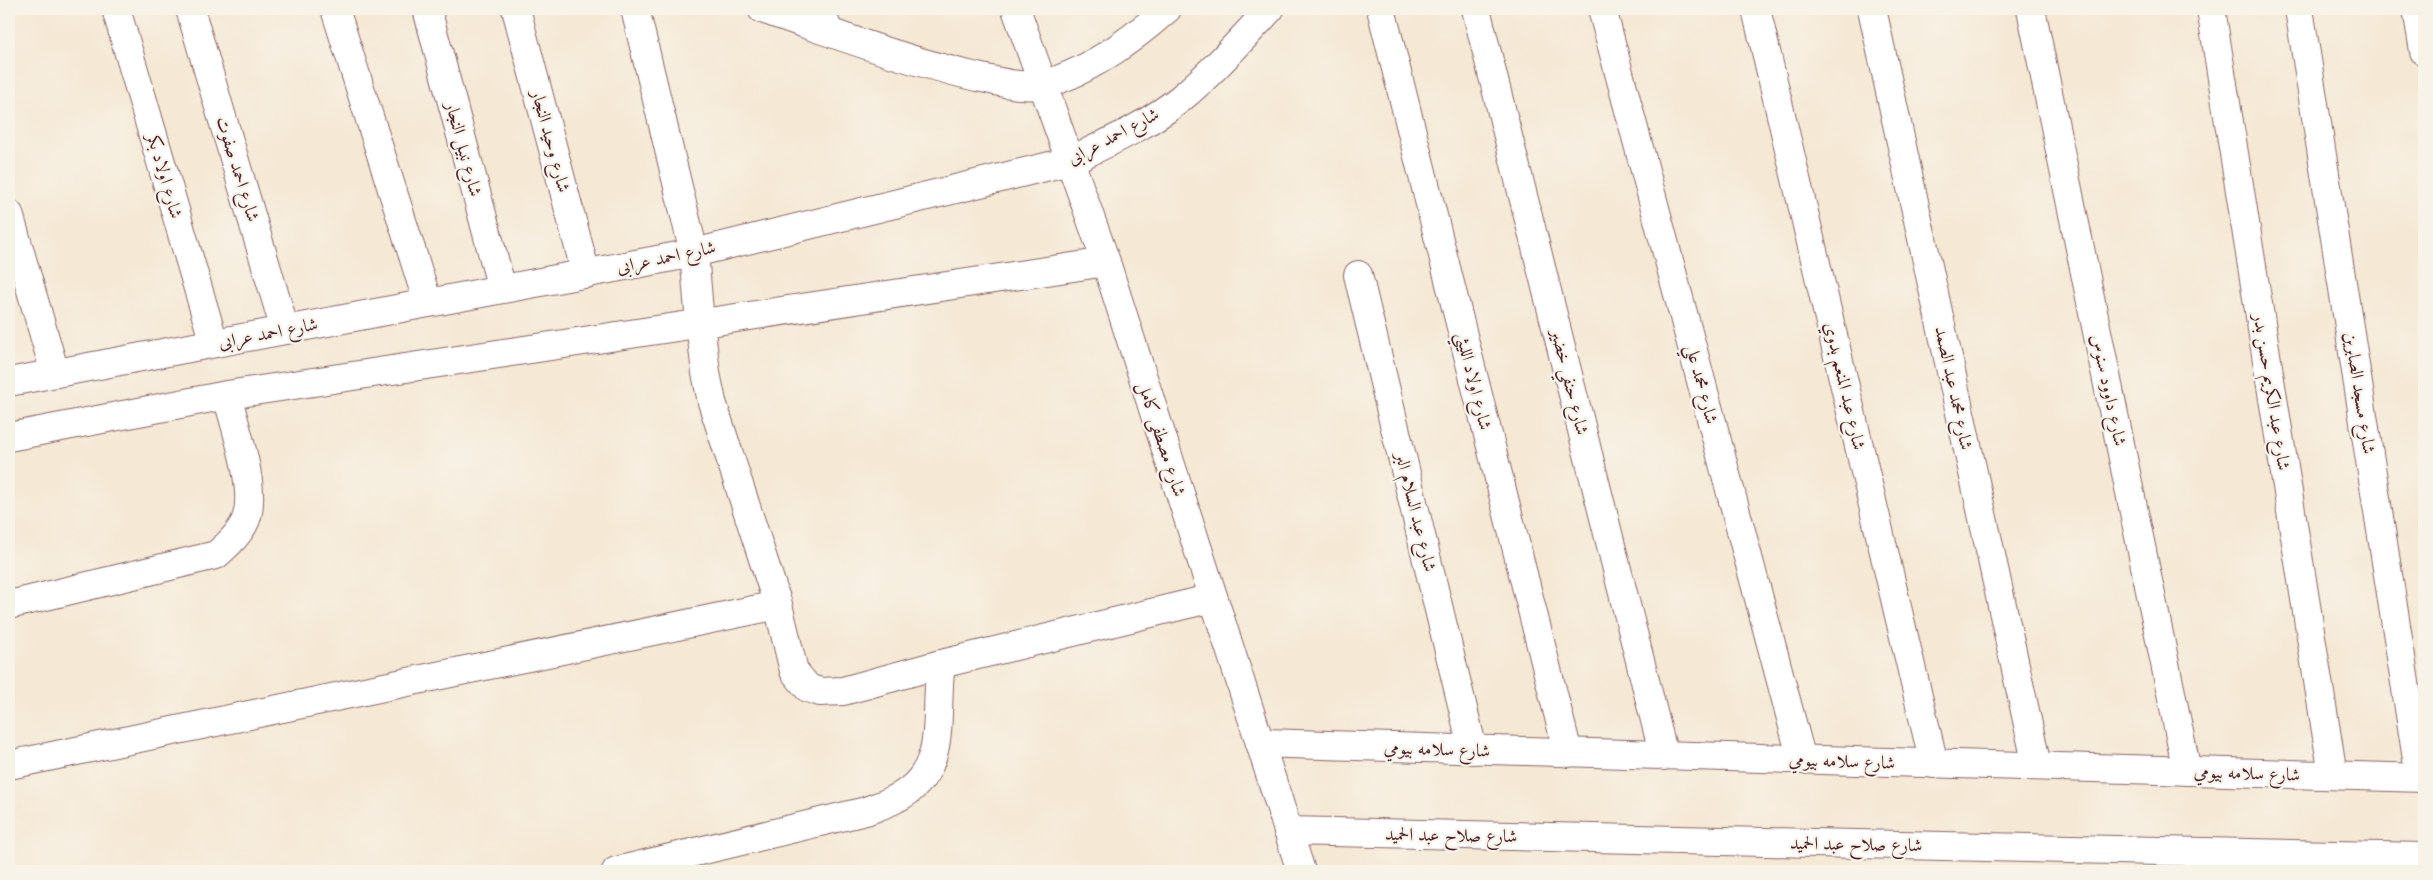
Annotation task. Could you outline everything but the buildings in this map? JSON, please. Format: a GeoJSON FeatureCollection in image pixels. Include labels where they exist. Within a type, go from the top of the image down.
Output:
{"type":"FeatureCollection","features":[{"type":"Feature","properties":{"kind":"street","name":"شارع اولاد بكر"},"geometry":{"type":"LineString","coordinates":[[116,9],[214,344]]}},
{"type":"Feature","properties":{"kind":"street","name":"شارع احمد صفوت"},"geometry":{"type":"LineString","coordinates":[[190,9],[285,330]]}},
{"type":"Feature","properties":{"kind":"street"},"geometry":{"type":"LineString","coordinates":[[335,9],[428,303]]}},
{"type":"Feature","properties":{"kind":"street","name":"شارع نبيل النجار"},"geometry":{"type":"LineString","coordinates":[[427,9],[502,290]]}},
{"type":"Feature","properties":{"kind":"street","name":"شارع وحيد النجار"},"geometry":{"type":"LineString","coordinates":[[516,9],[586,274]]}},
{"type":"Feature","properties":{"kind":"street"},"geometry":{"type":"LineString","coordinates":[[635,9],[694,253],[706,373],[712,402],[778,605],[794,671],[808,688],[820,692],[843,691],[941,664],[1213,598]]}},
{"type":"Feature","properties":{"kind":"street"},"geometry":{"type":"LineString","coordinates":[[762,9],[824,20],[901,57],[1010,84],[1043,84],[1069,75],[1138,34],[1167,9]]}},
{"type":"Feature","properties":{"kind":"street","name":"شارع مصطفى كامل"},"geometry":{"type":"LineString","coordinates":[[1016,9],[1106,262],[1301,871]]}},
{"type":"Feature","properties":{"kind":"street","name":"شارع احمد عرابى"},"geometry":{"type":"LineString","coordinates":[[9,382],[694,253],[1070,161],[1127,133],[1179,100],[1223,61],[1270,9]]}},
{"type":"Feature","properties":{"kind":"street","name":"شارع اولاد الليثي"},"geometry":{"type":"LineString","coordinates":[[1381,9],[1568,753]]}},
{"type":"Feature","properties":{"kind":"street","name":"شارع حنفي خضير"},"geometry":{"type":"LineString","coordinates":[[1476,9],[1664,756]]}},
{"type":"Feature","properties":{"kind":"street","name":"شارع محمد علي"},"geometry":{"type":"LineString","coordinates":[[1602,9],[1802,760]]}},
{"type":"Feature","properties":{"kind":"street","name":"شارع عبد المنعم بدوي"},"geometry":{"type":"LineString","coordinates":[[1756,9],[1934,764]]}},
{"type":"Feature","properties":{"kind":"street","name":"شارع محمد عبد الصمد"},"geometry":{"type":"LineString","coordinates":[[1872,9],[2037,766]]}},
{"type":"Feature","properties":{"kind":"street","name":"شارع داوود سنوس"},"geometry":{"type":"LineString","coordinates":[[2031,9],[2187,771]]}},
{"type":"Feature","properties":{"kind":"street","name":"شارع عبد الكريم حسن بدر"},"geometry":{"type":"LineString","coordinates":[[2210,9],[2333,775]]}},
{"type":"Feature","properties":{"kind":"street","name":"شارع مسجد الصابرين"},"geometry":{"type":"LineString","coordinates":[[2299,9],[2422,778]]}},
{"type":"Feature","properties":{"kind":"street"},"geometry":{"type":"LineString","coordinates":[[2417,9],[2424,51]]}},
{"type":"Feature","properties":{"kind":"street"},"geometry":{"type":"LineString","coordinates":[[9,214],[19,283],[55,374]]}},
{"type":"Feature","properties":{"kind":"street"},"geometry":{"type":"LineString","coordinates":[[9,437],[227,396],[1106,262]]}},
{"type":"Feature","properties":{"kind":"street","name":"شارع عبد السلام البر"},"geometry":{"type":"LineString","coordinates":[[1358,275],[1473,750]]}},
{"type":"Feature","properties":{"kind":"street"},"geometry":{"type":"LineString","coordinates":[[9,605],[216,555],[229,544],[247,517],[251,495],[227,396]]}},
{"type":"Feature","properties":{"kind":"street"},"geometry":{"type":"LineString","coordinates":[[9,765],[778,605]]}},
{"type":"Feature","properties":{"kind":"street"},"geometry":{"type":"LineString","coordinates":[[616,871],[866,811],[896,799],[917,784],[931,766],[936,746],[941,664]]}},
{"type":"Feature","properties":{"kind":"street","name":"شارع سلامه بيومي"},"geometry":{"type":"LineString","coordinates":[[1260,743],[2422,778]]}},
{"type":"Feature","properties":{"kind":"street","name":"شارع صلاح عبد الحميد"},"geometry":{"type":"LineString","coordinates":[[1288,831],[2424,857]]}}]}
